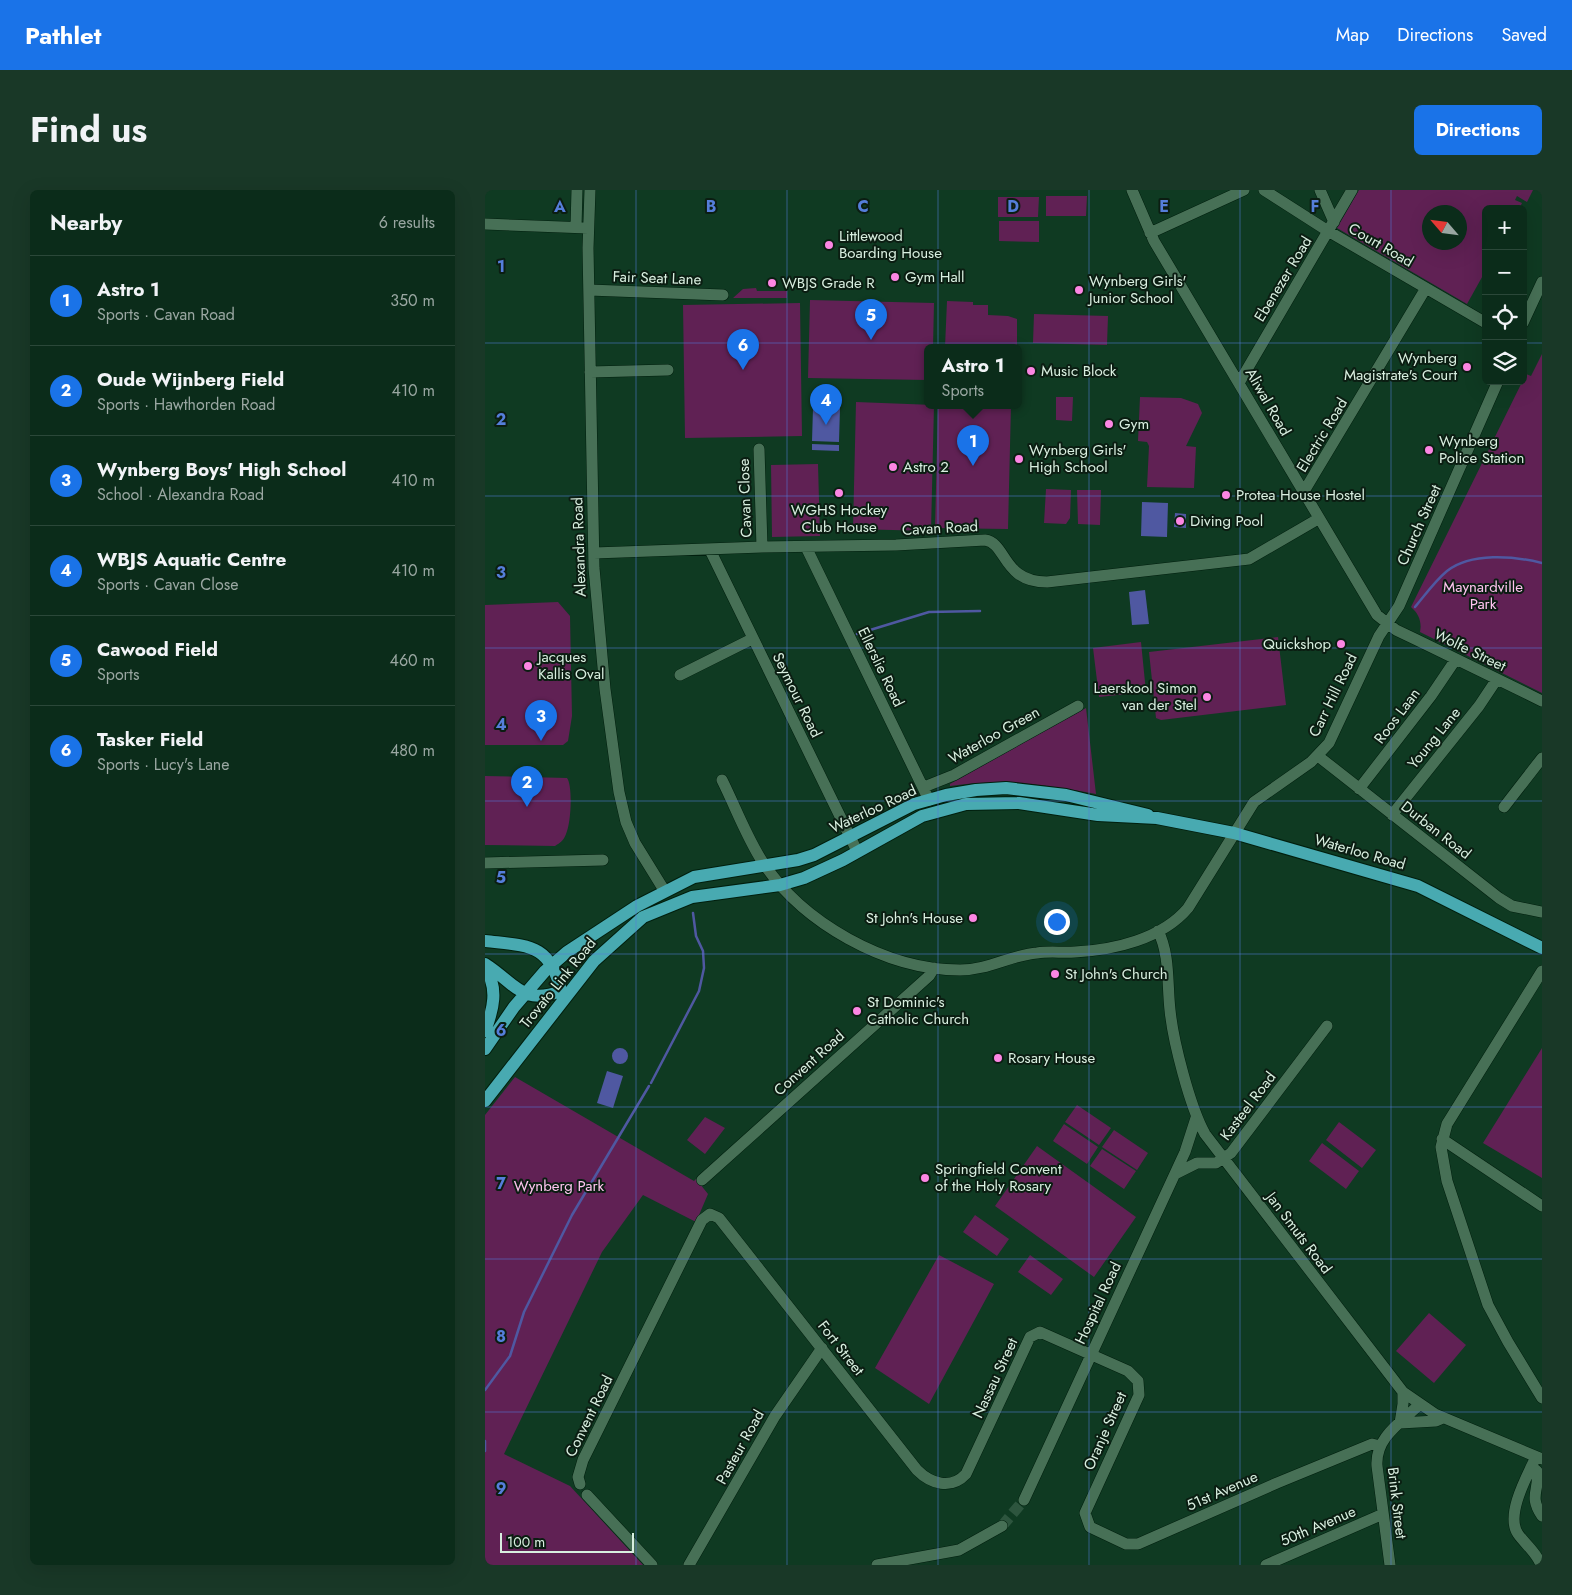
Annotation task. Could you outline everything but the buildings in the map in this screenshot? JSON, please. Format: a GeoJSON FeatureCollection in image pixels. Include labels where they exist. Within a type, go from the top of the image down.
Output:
{"type":"FeatureCollection","features":[{"type":"Feature","properties":{"kind":"main road","name":"Waterloo Road"},"geometry":{"type":"LineString","coordinates":[[664,890],[693,877],[767,867],[814,855],[914,804],[977,790],[1026,790],[1097,801],[1131,809],[1157,818],[1233,833],[1418,886],[1542,948]]}},
{"type":"Feature","properties":{"kind":"main road","name":"Waterloo Road"},"geometry":{"type":"LineString","coordinates":[[672,903],[704,894],[780,884],[813,875],[922,816],[951,807],[980,802],[1019,803],[1127,818],[1157,818]]}},
{"type":"Feature","properties":{"kind":"main road","name":"Trovato Link Road"},"geometry":{"type":"LineString","coordinates":[[485,1049],[525,993],[552,965],[586,938],[664,890]]}},
{"type":"Feature","properties":{"kind":"main road","name":"Trovato Link Road"},"geometry":{"type":"LineString","coordinates":[[485,1101],[594,961],[620,935],[643,916],[672,903]]}},
{"type":"Feature","properties":{"kind":"main road"},"geometry":{"type":"LineString","coordinates":[[535,1036],[543,1017],[561,992],[601,945],[612,937],[620,935]]}},
{"type":"Feature","properties":{"kind":"main road"},"geometry":{"type":"LineString","coordinates":[[485,940],[520,944],[539,950],[552,965],[561,992]]}},
{"type":"Feature","properties":{"kind":"main road"},"geometry":{"type":"LineString","coordinates":[[485,964],[525,993],[540,998],[561,992]]}},
{"type":"Feature","properties":{"kind":"main road"},"geometry":{"type":"LineString","coordinates":[[485,968],[492,982],[494,992],[491,1012],[485,1031]]}},
{"type":"Feature","properties":{"kind":"street"},"geometry":{"type":"LineString","coordinates":[[576,227],[577,190]]}},
{"type":"Feature","properties":{"kind":"street","name":"Alexandra Road"},"geometry":{"type":"LineString","coordinates":[[590,190],[588,228],[594,553],[603,669],[619,792],[630,833],[664,890]]}},
{"type":"Feature","properties":{"kind":"street","name":"Aliwal Road"},"geometry":{"type":"LineString","coordinates":[[1132,190],[1150,233],[1303,494],[1377,615],[1387,623]]}},
{"type":"Feature","properties":{"kind":"street"},"geometry":{"type":"LineString","coordinates":[[1150,233],[1244,190]]}},
{"type":"Feature","properties":{"kind":"street","name":"Court Road"},"geometry":{"type":"LineString","coordinates":[[1264,190],[1331,226],[1426,288],[1482,321]]}},
{"type":"Feature","properties":{"kind":"street"},"geometry":{"type":"LineString","coordinates":[[1320,190],[1331,226]]}},
{"type":"Feature","properties":{"kind":"street","name":"Ebenezer Road"},"geometry":{"type":"LineString","coordinates":[[1239,383],[1352,190]]}},
{"type":"Feature","properties":{"kind":"street"},"geometry":{"type":"LineString","coordinates":[[577,202],[589,202]]}},
{"type":"Feature","properties":{"kind":"street"},"geometry":{"type":"LineString","coordinates":[[485,224],[588,228]]}},
{"type":"Feature","properties":{"kind":"street"},"geometry":{"type":"LineString","coordinates":[[1527,314],[1542,282]]}},
{"type":"Feature","properties":{"kind":"street","name":"Electric Road"},"geometry":{"type":"LineString","coordinates":[[1303,494],[1426,288]]}},
{"type":"Feature","properties":{"kind":"street","name":"Fair Seat Lane"},"geometry":{"type":"LineString","coordinates":[[589,290],[723,295]]}},
{"type":"Feature","properties":{"kind":"street"},"geometry":{"type":"LineString","coordinates":[[591,372],[667,370]]}},
{"type":"Feature","properties":{"kind":"street","name":"Church Street"},"geometry":{"type":"LineString","coordinates":[[1387,623],[1399,606],[1412,578],[1496,385]]}},
{"type":"Feature","properties":{"kind":"street","name":"Cavan Close"},"geometry":{"type":"LineString","coordinates":[[759,449],[762,547]]}},
{"type":"Feature","properties":{"kind":"street","name":"Cavan Road"},"geometry":{"type":"LineString","coordinates":[[594,553],[762,547],[896,545],[985,540],[995,544],[1009,567],[1021,576],[1033,581],[1047,582],[1249,559],[1319,519]]}},
{"type":"Feature","properties":{"kind":"street","name":"Ellerslie Road"},"geometry":{"type":"LineString","coordinates":[[806,547],[929,800]]}},
{"type":"Feature","properties":{"kind":"street","name":"Seymour Road"},"geometry":{"type":"LineString","coordinates":[[710,550],[857,852]]}},
{"type":"Feature","properties":{"kind":"street","name":"Wolfe Street"},"geometry":{"type":"LineString","coordinates":[[1387,623],[1396,630],[1542,700]]}},
{"type":"Feature","properties":{"kind":"street","name":"Carr Hill Road"},"geometry":{"type":"LineString","coordinates":[[723,780],[767,867],[803,910],[887,957],[934,968],[962,970],[998,964],[1036,953],[1076,952],[1108,948],[1135,941],[1157,931],[1177,920],[1188,908],[1233,833],[1259,796],[1318,756],[1333,735],[1363,668],[1387,623]]}},
{"type":"Feature","properties":{"kind":"street"},"geometry":{"type":"LineString","coordinates":[[680,675],[753,639]]}},
{"type":"Feature","properties":{"kind":"street","name":"Roos Laan"},"geometry":{"type":"LineString","coordinates":[[1359,789],[1431,696],[1455,659]]}},
{"type":"Feature","properties":{"kind":"street","name":"Young Lane"},"geometry":{"type":"LineString","coordinates":[[1392,815],[1479,706],[1497,679]]}},
{"type":"Feature","properties":{"kind":"street","name":"Waterloo Green"},"geometry":{"type":"LineString","coordinates":[[924,787],[954,775],[1078,706]]}},
{"type":"Feature","properties":{"kind":"street","name":"Durban Road"},"geometry":{"type":"LineString","coordinates":[[1318,756],[1499,898],[1513,906],[1542,912]]}},
{"type":"Feature","properties":{"kind":"street"},"geometry":{"type":"LineString","coordinates":[[1504,808],[1542,758]]}},
{"type":"Feature","properties":{"kind":"street"},"geometry":{"type":"LineString","coordinates":[[485,863],[603,860]]}},
{"type":"Feature","properties":{"kind":"street","name":"Jan Smuts Road"},"geometry":{"type":"LineString","coordinates":[[1157,931],[1165,950],[1171,1022],[1196,1118],[1223,1158],[1403,1392],[1419,1405],[1443,1418],[1537,1461]]}},
{"type":"Feature","properties":{"kind":"street","name":"Convent Road"},"geometry":{"type":"LineString","coordinates":[[702,1180],[929,976],[934,968]]}},
{"type":"Feature","properties":{"kind":"street"},"geometry":{"type":"LineString","coordinates":[[1542,971],[1447,1124],[1442,1139],[1441,1151],[1447,1181],[1488,1305],[1542,1398]]}},
{"type":"Feature","properties":{"kind":"street","name":"Kasteel Road"},"geometry":{"type":"LineString","coordinates":[[1173,1175],[1197,1163],[1216,1163],[1231,1153],[1327,1026]]}},
{"type":"Feature","properties":{"kind":"street","name":"Hospital Road"},"geometry":{"type":"LineString","coordinates":[[1024,1500],[1173,1175],[1190,1142],[1196,1118]]}},
{"type":"Feature","properties":{"kind":"street"},"geometry":{"type":"LineString","coordinates":[[1442,1139],[1542,1206]]}},
{"type":"Feature","properties":{"kind":"street","name":"Convent Road"},"geometry":{"type":"LineString","coordinates":[[580,1484],[578,1477],[583,1460],[702,1220],[710,1214],[719,1218]]}},
{"type":"Feature","properties":{"kind":"street","name":"Fort Street"},"geometry":{"type":"LineString","coordinates":[[719,1218],[917,1470],[934,1482],[948,1484]]}},
{"type":"Feature","properties":{"kind":"street","name":"Nassau Street"},"geometry":{"type":"LineString","coordinates":[[948,1484],[959,1480],[969,1471],[1033,1334],[1043,1332],[1091,1354]]}},
{"type":"Feature","properties":{"kind":"street","name":"Pasteur Road"},"geometry":{"type":"LineString","coordinates":[[689,1565],[775,1416],[822,1348]]}},
{"type":"Feature","properties":{"kind":"street","name":"Oranje Street"},"geometry":{"type":"LineString","coordinates":[[1085,1515],[1139,1390],[1138,1381],[1132,1374],[1091,1354]]}},
{"type":"Feature","properties":{"kind":"street"},"geometry":{"type":"LineString","coordinates":[[1400,1423],[1403,1392]]}},
{"type":"Feature","properties":{"kind":"street"},"geometry":{"type":"LineString","coordinates":[[1380,1446],[1419,1405]]}},
{"type":"Feature","properties":{"kind":"street"},"geometry":{"type":"LineString","coordinates":[[1400,1423],[1436,1421],[1443,1418]]}},
{"type":"Feature","properties":{"kind":"street","name":"51st Avenue"},"geometry":{"type":"LineString","coordinates":[[1085,1515],[1088,1524],[1093,1529],[1126,1544],[1138,1544],[1372,1444],[1380,1446]]}},
{"type":"Feature","properties":{"kind":"street","name":"Brink Street"},"geometry":{"type":"LineString","coordinates":[[1380,1446],[1377,1459],[1390,1565]]}},
{"type":"Feature","properties":{"kind":"street"},"geometry":{"type":"LineString","coordinates":[[1537,1461],[1538,1477],[1535,1505],[1542,1516]]}},
{"type":"Feature","properties":{"kind":"street"},"geometry":{"type":"LineString","coordinates":[[1537,1461],[1516,1506],[1513,1519],[1517,1532],[1541,1565]]}},
{"type":"Feature","properties":{"kind":"street"},"geometry":{"type":"LineString","coordinates":[[587,1495],[652,1565]]}},
{"type":"Feature","properties":{"kind":"street","name":"50th Avenue"},"geometry":{"type":"LineString","coordinates":[[1265,1565],[1383,1514]]}},
{"type":"Feature","properties":{"kind":"street"},"geometry":{"type":"LineString","coordinates":[[877,1565],[959,1550],[1002,1526]]}},
{"type":"Feature","properties":{"kind":"green space"},"geometry":{"type":"Polygon","coordinates":[[[1359,190],[1533,190],[1527,202],[1517,196],[1515,200],[1522,203],[1521,205],[1482,205],[1482,277],[1467,304],[1337,228],[1359,190]]]}},
{"type":"Feature","properties":{"kind":"green space"},"geometry":{"type":"Polygon","coordinates":[[[1046,196],[1087,196],[1086,216],[1046,216],[1046,196]]]}},
{"type":"Feature","properties":{"kind":"green space"},"geometry":{"type":"Polygon","coordinates":[[[998,197],[1039,197],[1038,217],[998,217],[998,197]]]}},
{"type":"Feature","properties":{"kind":"green space"},"geometry":{"type":"Polygon","coordinates":[[[999,221],[1039,221],[1039,242],[999,241],[999,221]]]}},
{"type":"Feature","properties":{"kind":"green space"},"geometry":{"type":"Polygon","coordinates":[[[756,288],[757,291],[787,291],[787,298],[733,298],[743,289],[756,288]]]}},
{"type":"Feature","properties":{"kind":"green space"},"geometry":{"type":"Polygon","coordinates":[[[810,300],[934,303],[933,344],[924,344],[924,380],[808,378],[810,300]]]}},
{"type":"Feature","properties":{"kind":"green space"},"geometry":{"type":"Polygon","coordinates":[[[947,301],[973,302],[973,305],[988,305],[988,315],[1008,316],[1017,319],[1017,344],[945,344],[947,301]]]}},
{"type":"Feature","properties":{"kind":"green space"},"geometry":{"type":"Polygon","coordinates":[[[800,303],[802,436],[685,438],[683,305],[800,303]]]}},
{"type":"Feature","properties":{"kind":"green space"},"geometry":{"type":"Polygon","coordinates":[[[1034,314],[1108,316],[1107,345],[1033,343],[1034,314]]]}},
{"type":"Feature","properties":{"kind":"green space","name":"Maynardville Park"},"geometry":{"type":"Polygon","coordinates":[[[1542,354],[1542,693],[1420,632],[1419,618],[1411,607],[1521,385],[1527,385],[1527,374],[1531,376],[1542,354]]]}},
{"type":"Feature","properties":{"kind":"green space"},"geometry":{"type":"Polygon","coordinates":[[[1056,397],[1073,397],[1072,421],[1056,420],[1056,397]]]}},
{"type":"Feature","properties":{"kind":"green space"},"geometry":{"type":"Polygon","coordinates":[[[1140,397],[1181,398],[1198,404],[1202,413],[1186,446],[1196,447],[1194,488],[1147,487],[1149,446],[1147,442],[1138,441],[1140,397]]]}},
{"type":"Feature","properties":{"kind":"green space","name":"Astro 2"},"geometry":{"type":"Polygon","coordinates":[[[856,402],[924,405],[924,409],[934,409],[931,531],[853,529],[856,402]]]}},
{"type":"Feature","properties":{"kind":"green space"},"geometry":{"type":"Polygon","coordinates":[[[938,409],[1011,409],[1008,529],[935,528],[938,409]]]}},
{"type":"Feature","properties":{"kind":"green space"},"geometry":{"type":"Polygon","coordinates":[[[818,464],[820,536],[772,537],[771,465],[818,464]]]}},
{"type":"Feature","properties":{"kind":"green space"},"geometry":{"type":"Polygon","coordinates":[[[1046,489],[1071,490],[1070,518],[1066,524],[1044,523],[1046,489]]]}},
{"type":"Feature","properties":{"kind":"green space"},"geometry":{"type":"Polygon","coordinates":[[[1077,490],[1101,490],[1100,525],[1078,524],[1077,490]]]}},
{"type":"Feature","properties":{"kind":"green space","name":"Jacques Kallis Oval"},"geometry":{"type":"Polygon","coordinates":[[[558,602],[570,616],[572,716],[568,741],[563,745],[485,745],[485,605],[558,602]]]}},
{"type":"Feature","properties":{"kind":"green space"},"geometry":{"type":"Polygon","coordinates":[[[1278,637],[1286,705],[1161,720],[1156,718],[1149,652],[1278,637]]]}},
{"type":"Feature","properties":{"kind":"green space"},"geometry":{"type":"Polygon","coordinates":[[[1141,642],[1146,692],[1099,697],[1093,648],[1141,642]]]}},
{"type":"Feature","properties":{"kind":"green space"},"geometry":{"type":"Polygon","coordinates":[[[1086,708],[1096,794],[1041,785],[1006,783],[950,786],[950,784],[1086,708]]]}},
{"type":"Feature","properties":{"kind":"green space"},"geometry":{"type":"Polygon","coordinates":[[[485,776],[567,778],[571,797],[570,814],[568,829],[563,840],[555,846],[485,845],[485,776]]]}},
{"type":"Feature","properties":{"kind":"green space"},"geometry":{"type":"Polygon","coordinates":[[[1542,1048],[1542,1178],[1483,1143],[1542,1048]]]}},
{"type":"Feature","properties":{"kind":"green space","name":"Wynberg Park"},"geometry":{"type":"Polygon","coordinates":[[[515,1077],[694,1181],[696,1179],[708,1194],[696,1222],[643,1195],[602,1252],[504,1454],[570,1486],[643,1565],[485,1565],[485,1115],[515,1077]]]}},
{"type":"Feature","properties":{"kind":"green space"},"geometry":{"type":"Polygon","coordinates":[[[1077,1105],[1111,1128],[1099,1145],[1065,1122],[1077,1105]]]}},
{"type":"Feature","properties":{"kind":"green space"},"geometry":{"type":"Polygon","coordinates":[[[705,1117],[725,1128],[705,1154],[687,1140],[705,1117]]]}},
{"type":"Feature","properties":{"kind":"green space"},"geometry":{"type":"Polygon","coordinates":[[[1339,1122],[1376,1150],[1362,1168],[1326,1140],[1339,1122]]]}},
{"type":"Feature","properties":{"kind":"green space"},"geometry":{"type":"Polygon","coordinates":[[[1064,1124],[1098,1147],[1087,1164],[1053,1141],[1064,1124]]]}},
{"type":"Feature","properties":{"kind":"green space"},"geometry":{"type":"Polygon","coordinates":[[[1114,1130],[1148,1153],[1137,1170],[1102,1147],[1114,1130]]]}},
{"type":"Feature","properties":{"kind":"green space"},"geometry":{"type":"Polygon","coordinates":[[[1322,1143],[1359,1171],[1346,1189],[1309,1161],[1322,1143]]]}},
{"type":"Feature","properties":{"kind":"green space"},"geometry":{"type":"Polygon","coordinates":[[[1037,1146],[1136,1217],[1094,1277],[995,1206],[1037,1146]]]}},
{"type":"Feature","properties":{"kind":"green space"},"geometry":{"type":"Polygon","coordinates":[[[1102,1149],[1136,1171],[1124,1189],[1090,1166],[1102,1149]]]}},
{"type":"Feature","properties":{"kind":"green space"},"geometry":{"type":"Polygon","coordinates":[[[975,1215],[1009,1239],[997,1256],[963,1232],[975,1215]]]}},
{"type":"Feature","properties":{"kind":"green space"},"geometry":{"type":"Polygon","coordinates":[[[939,1255],[994,1284],[929,1404],[875,1368],[939,1255]]]}},
{"type":"Feature","properties":{"kind":"green space"},"geometry":{"type":"Polygon","coordinates":[[[1030,1255],[1063,1279],[1051,1295],[1018,1272],[1030,1255]]]}},
{"type":"Feature","properties":{"kind":"green space"},"geometry":{"type":"Polygon","coordinates":[[[1429,1313],[1466,1345],[1434,1383],[1396,1351],[1429,1313]]]}},
{"type":"Feature","properties":{"kind":"water"},"geometry":{"type":"Polygon","coordinates":[[[813,408],[840,408],[839,442],[812,441],[813,408]]]}},
{"type":"Feature","properties":{"kind":"water"},"geometry":{"type":"Polygon","coordinates":[[[812,444],[839,445],[839,451],[812,450],[812,444]]]}},
{"type":"Feature","properties":{"kind":"water"},"geometry":{"type":"Polygon","coordinates":[[[1142,502],[1168,503],[1167,537],[1141,536],[1142,502]]]}},
{"type":"Feature","properties":{"kind":"water","name":"Diving Pool"},"geometry":{"type":"Polygon","coordinates":[[[1175,513],[1186,514],[1186,528],[1174,527],[1175,513]]]}},
{"type":"Feature","properties":{"kind":"water"},"geometry":{"type":"Polygon","coordinates":[[[1145,590],[1149,624],[1132,625],[1129,592],[1145,590]]]}},
{"type":"Feature","properties":{"kind":"water"},"geometry":{"type":"Polygon","coordinates":[[[620,1048],[626,1050],[628,1056],[626,1062],[620,1064],[614,1062],[612,1056],[614,1050],[620,1048]]]}},
{"type":"Feature","properties":{"kind":"water"},"geometry":{"type":"Polygon","coordinates":[[[607,1071],[623,1076],[613,1108],[597,1103],[607,1071]]]}},
{"type":"Feature","properties":{"kind":"waterway"},"geometry":{"type":"LineString","coordinates":[[1415,607],[1447,571],[1468,561],[1480,558],[1506,557],[1542,563]]}},
{"type":"Feature","properties":{"kind":"waterway"},"geometry":{"type":"LineString","coordinates":[[857,634],[929,612],[980,611]]}},
{"type":"Feature","properties":{"kind":"waterway"},"geometry":{"type":"LineString","coordinates":[[651,1083],[699,991],[704,968],[703,951],[696,936],[693,913]]}},
{"type":"Feature","properties":{"kind":"waterway"},"geometry":{"type":"LineString","coordinates":[[485,1390],[510,1356],[524,1312],[572,1215],[649,1086]]}},
{"type":"Feature","properties":{"kind":"waterway"},"geometry":{"type":"LineString","coordinates":[[485,1441],[485,1451]]}},
{"type":"Feature","properties":{"kind":"tunnel"},"geometry":{"type":"LineString","coordinates":[[1002,1526],[1024,1500]]}},
{"type":"Feature","properties":{"kind":"place","name":"Littlewood Boarding House"},"geometry":{"type":"Point","coordinates":[829,245]}},
{"type":"Feature","properties":{"kind":"place","name":"Gym Hall"},"geometry":{"type":"Point","coordinates":[895,277]}},
{"type":"Feature","properties":{"kind":"place","name":"WBJS Grade R"},"geometry":{"type":"Point","coordinates":[772,283]}},
{"type":"Feature","properties":{"kind":"place","name":"Wynberg Girls' Junior School"},"geometry":{"type":"Point","coordinates":[1079,290]}},
{"type":"Feature","properties":{"kind":"place","name":"Cawood Field"},"geometry":{"type":"Point","coordinates":[871,340]}},
{"type":"Feature","properties":{"kind":"place","name":"Wynberg Magistrate's Court"},"geometry":{"type":"Point","coordinates":[1467,367]}},
{"type":"Feature","properties":{"kind":"place","name":"Tasker Field"},"geometry":{"type":"Point","coordinates":[743,370]}},
{"type":"Feature","properties":{"kind":"place","name":"Music Block"},"geometry":{"type":"Point","coordinates":[1031,371]}},
{"type":"Feature","properties":{"kind":"place","name":"Gym"},"geometry":{"type":"Point","coordinates":[1109,424]}},
{"type":"Feature","properties":{"kind":"place","name":"WBJS Aquatic Centre"},"geometry":{"type":"Point","coordinates":[826,425]}},
{"type":"Feature","properties":{"kind":"place","name":"Wynberg Police Station"},"geometry":{"type":"Point","coordinates":[1429,450]}},
{"type":"Feature","properties":{"kind":"place","name":"Wynberg Girls' High School"},"geometry":{"type":"Point","coordinates":[1019,459]}},
{"type":"Feature","properties":{"kind":"place","name":"Astro 1"},"geometry":{"type":"Point","coordinates":[973,466]}},
{"type":"Feature","properties":{"kind":"place","name":"Astro 2"},"geometry":{"type":"Point","coordinates":[893,467]}},
{"type":"Feature","properties":{"kind":"place","name":"WGHS Hockey Club House"},"geometry":{"type":"Point","coordinates":[839,493]}},
{"type":"Feature","properties":{"kind":"place","name":"Protea House Hostel"},"geometry":{"type":"Point","coordinates":[1226,495]}},
{"type":"Feature","properties":{"kind":"place","name":"Diving Pool"},"geometry":{"type":"Point","coordinates":[1180,521]}},
{"type":"Feature","properties":{"kind":"place","name":"Quickshop"},"geometry":{"type":"Point","coordinates":[1341,644]}},
{"type":"Feature","properties":{"kind":"place","name":"Jacques Kallis Oval"},"geometry":{"type":"Point","coordinates":[528,666]}},
{"type":"Feature","properties":{"kind":"place","name":"Laerskool Simon van der Stel"},"geometry":{"type":"Point","coordinates":[1207,697]}},
{"type":"Feature","properties":{"kind":"place","name":"Wynberg Boys' High School"},"geometry":{"type":"Point","coordinates":[541,741]}},
{"type":"Feature","properties":{"kind":"place","name":"Oude Wijnberg Field"},"geometry":{"type":"Point","coordinates":[527,807]}},
{"type":"Feature","properties":{"kind":"place","name":"St John's House"},"geometry":{"type":"Point","coordinates":[973,918]}},
{"type":"Feature","properties":{"kind":"place","name":"St John's Church"},"geometry":{"type":"Point","coordinates":[1055,974]}},
{"type":"Feature","properties":{"kind":"place","name":"St Dominic's Catholic Church"},"geometry":{"type":"Point","coordinates":[857,1011]}},
{"type":"Feature","properties":{"kind":"place","name":"Rosary House"},"geometry":{"type":"Point","coordinates":[998,1058]}},
{"type":"Feature","properties":{"kind":"place","name":"Springfield Convent of the Holy Rosary"},"geometry":{"type":"Point","coordinates":[925,1178]}}]}
